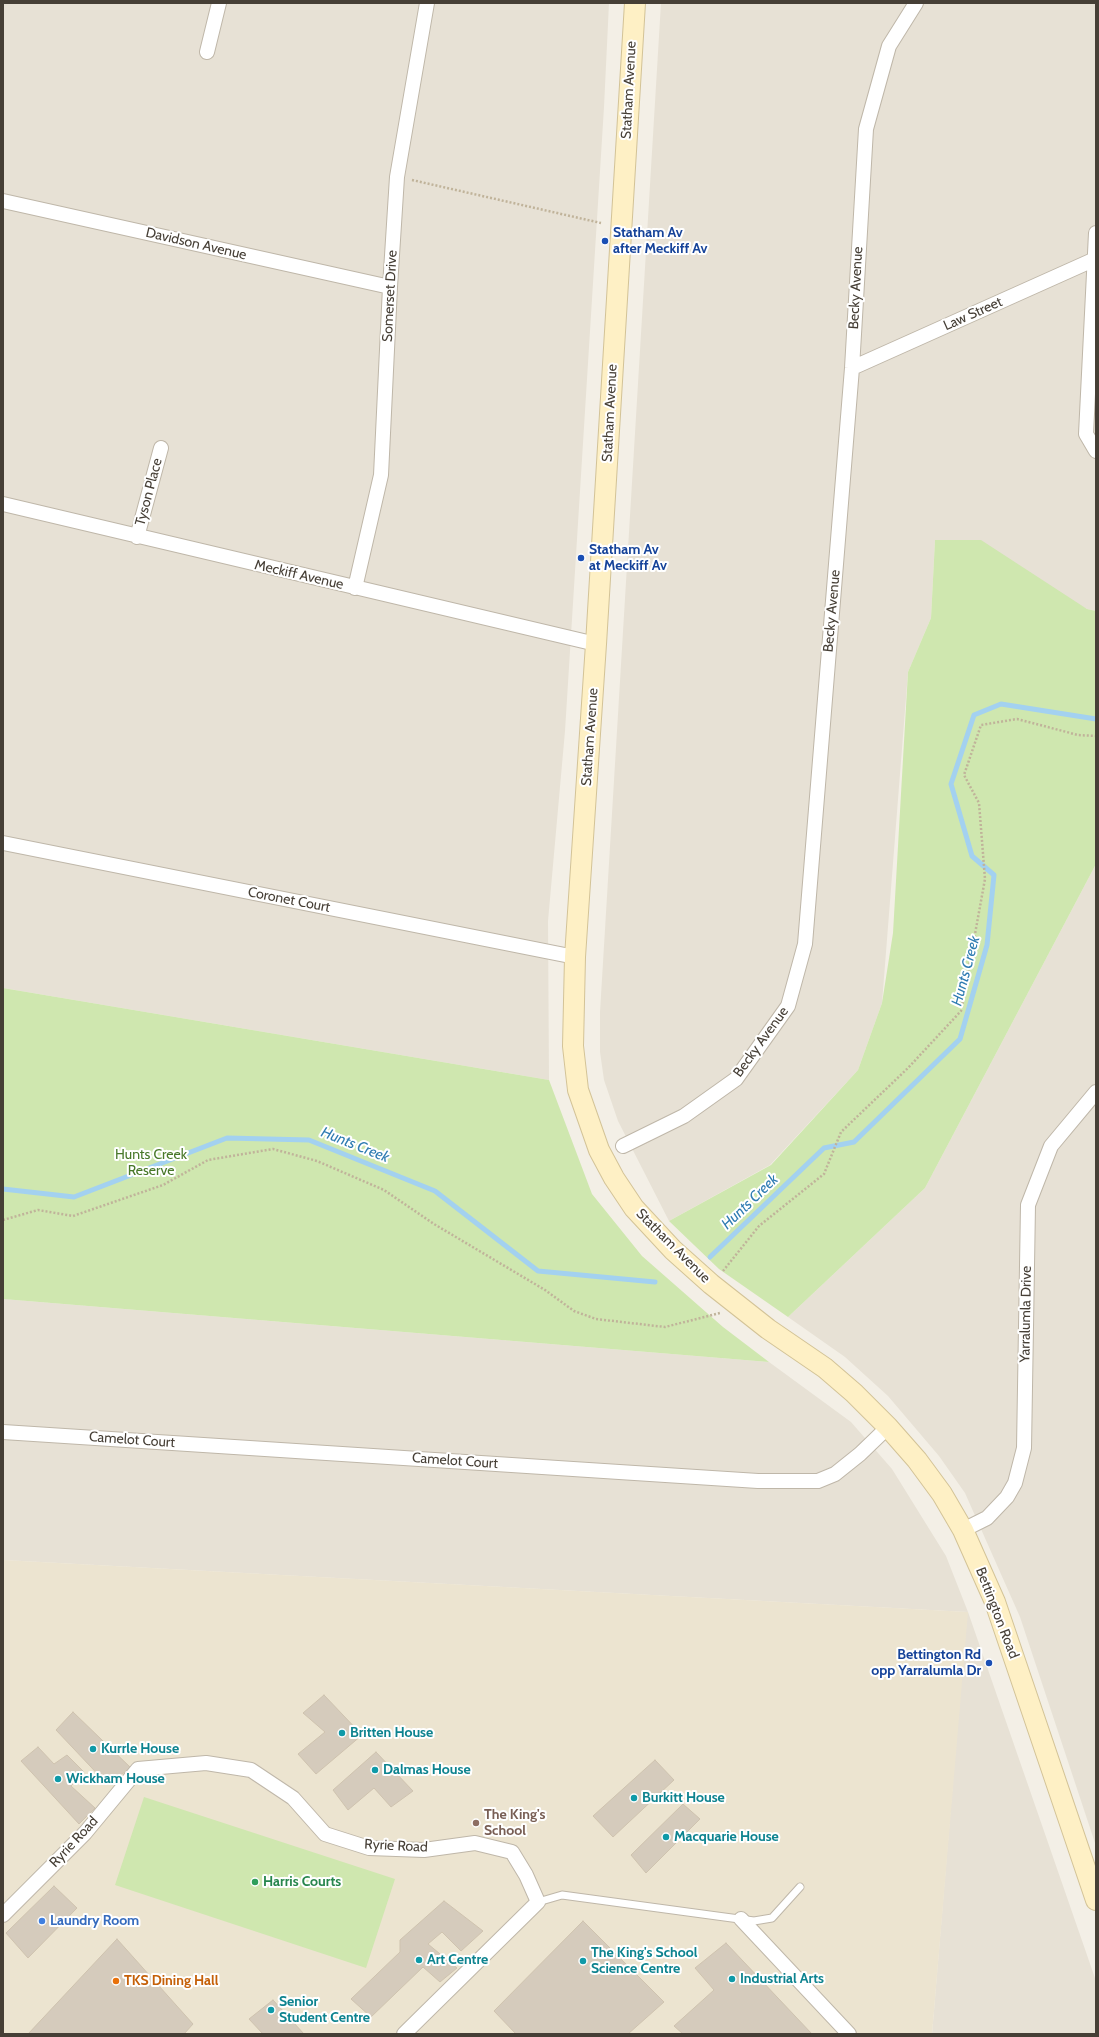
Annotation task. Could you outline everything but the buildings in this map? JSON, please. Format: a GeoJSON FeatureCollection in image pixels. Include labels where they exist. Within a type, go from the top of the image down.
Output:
{"type":"FeatureCollection","features":[{"type":"Feature","properties":{"kind":"main road","name":"Statham Avenue"},"geometry":{"type":"LineString","coordinates":[[635,3],[596,644],[575,957],[573,1046],[578,1090],[600,1150],[614,1178],[634,1208],[672,1250],[711,1284],[740,1308],[825,1368]]}},
{"type":"Feature","properties":{"kind":"main road","name":"Bettington Road"},"geometry":{"type":"LineString","coordinates":[[825,1368],[888,1427],[917,1460],[942,1494],[963,1530],[995,1602],[1096,1900]]}},
{"type":"Feature","properties":{"kind":"street"},"geometry":{"type":"LineString","coordinates":[[207,52],[219,3]]}},
{"type":"Feature","properties":{"kind":"street","name":"Somerset Drive"},"geometry":{"type":"LineString","coordinates":[[355,588],[382,476],[390,287],[397,177],[425,3]]}},
{"type":"Feature","properties":{"kind":"street","name":"Becky Avenue"},"geometry":{"type":"LineString","coordinates":[[623,1146],[684,1116],[736,1079],[788,1006],[805,944],[852,368],[866,129],[889,46],[916,3]]}},
{"type":"Feature","properties":{"kind":"street","name":"Davidson Avenue"},"geometry":{"type":"LineString","coordinates":[[3,200],[390,287]]}},
{"type":"Feature","properties":{"kind":"street"},"geometry":{"type":"LineString","coordinates":[[1096,233],[1086,434],[1096,451]]}},
{"type":"Feature","properties":{"kind":"street","name":"Law Street"},"geometry":{"type":"LineString","coordinates":[[852,368],[1094,260]]}},
{"type":"Feature","properties":{"kind":"street","name":"Tyson Place"},"geometry":{"type":"LineString","coordinates":[[137,537],[161,448]]}},
{"type":"Feature","properties":{"kind":"street","name":"Meckiff Avenue"},"geometry":{"type":"LineString","coordinates":[[3,504],[137,537],[596,644]]}},
{"type":"Feature","properties":{"kind":"street","name":"Coronet Court"},"geometry":{"type":"LineString","coordinates":[[3,843],[575,957]]}},
{"type":"Feature","properties":{"kind":"street","name":"Yarralumla Drive"},"geometry":{"type":"LineString","coordinates":[[963,1530],[987,1518],[1007,1497],[1015,1483],[1024,1448],[1028,1205],[1051,1146],[1096,1092]]}},
{"type":"Feature","properties":{"kind":"street","name":"Camelot Court"},"geometry":{"type":"LineString","coordinates":[[3,1432],[758,1481],[818,1481],[835,1474],[860,1454],[888,1427]]}},
{"type":"Feature","properties":{"kind":"street","name":"Ryrie Road"},"geometry":{"type":"LineString","coordinates":[[3,1915],[84,1833],[138,1769],[206,1763],[251,1770],[293,1798],[325,1834],[369,1848],[424,1850],[475,1843],[512,1852],[526,1875],[538,1902]]}},
{"type":"Feature","properties":{"kind":"street"},"geometry":{"type":"LineString","coordinates":[[404,2034],[538,1902]]}},
{"type":"Feature","properties":{"kind":"street"},"geometry":{"type":"LineString","coordinates":[[741,1919],[849,2034]]}},
{"type":"Feature","properties":{"kind":"lane"},"geometry":{"type":"LineString","coordinates":[[538,1902],[562,1895],[754,1921],[772,1918],[800,1887]]}},
{"type":"Feature","properties":{"kind":"path"},"geometry":{"type":"LineString","coordinates":[[397,177],[601,223]]}},
{"type":"Feature","properties":{"kind":"path"},"geometry":{"type":"LineString","coordinates":[[711,1284],[760,1226],[824,1174],[841,1132],[908,1068],[962,1011],[985,879],[979,803],[964,775],[981,725],[1017,719],[1078,735],[1096,736]]}},
{"type":"Feature","properties":{"kind":"path"},"geometry":{"type":"LineString","coordinates":[[3,1220],[38,1210],[73,1216],[163,1185],[208,1160],[272,1149],[317,1161],[384,1190],[434,1224],[545,1290],[574,1311],[596,1319],[665,1327],[740,1308]]}},
{"type":"Feature","properties":{"kind":"shaded area"},"geometry":{"type":"Polygon","coordinates":[[[3,3],[609,3],[604,107],[565,731],[548,921],[549,1080],[3,988],[3,3]]]}},
{"type":"Feature","properties":{"kind":"shaded area"},"geometry":{"type":"Polygon","coordinates":[[[661,3],[1096,3],[1096,611],[1087,609],[935,540],[931,618],[908,672],[882,1003],[858,1070],[770,1165],[669,1221],[618,1121],[604,1080],[600,1052],[600,1012],[661,3]]]}},
{"type":"Feature","properties":{"kind":"shaded area"},"geometry":{"type":"Polygon","coordinates":[[[1096,864],[1096,1846],[1020,1617],[965,1493],[939,1456],[888,1396],[845,1357],[788,1317],[925,1188],[1096,864]]]}},
{"type":"Feature","properties":{"kind":"shaded area"},"geometry":{"type":"Polygon","coordinates":[[[3,1299],[769,1362],[851,1422],[892,1469],[946,1556],[968,1612],[1096,1981],[1096,2034],[932,2034],[967,1612],[3,1560],[3,1299]]]}},
{"type":"Feature","properties":{"kind":"shaded area","name":"The King's School"},"geometry":{"type":"Polygon","coordinates":[[[3,1560],[968,1612],[932,2034],[3,2034],[3,1560]]]}},
{"type":"Feature","properties":{"kind":"green space"},"geometry":{"type":"Polygon","coordinates":[[[935,540],[981,540],[1087,609],[1096,611],[1096,864],[925,1188],[788,1317],[719,1269],[669,1221],[771,1165],[858,1070],[882,1003],[893,933],[908,672],[931,618],[935,540]]]}},
{"type":"Feature","properties":{"kind":"green space","name":"Hunts Creek Reserve"},"geometry":{"type":"Polygon","coordinates":[[[3,988],[549,1080],[592,1194],[642,1256],[723,1327],[769,1362],[3,1299],[3,988]]]}},
{"type":"Feature","properties":{"kind":"green space","name":"Harris Courts"},"geometry":{"type":"Polygon","coordinates":[[[144,1797],[395,1879],[366,1968],[115,1885],[144,1797]]]}},
{"type":"Feature","properties":{"kind":"waterway","name":"Hunts Creek"},"geometry":{"type":"LineString","coordinates":[[710,1257],[824,1148],[854,1142],[960,1039],[987,945],[994,875],[972,856],[951,784],[974,715],[1001,704],[1096,719]]}},
{"type":"Feature","properties":{"kind":"waterway","name":"Hunts Creek"},"geometry":{"type":"LineString","coordinates":[[3,1189],[74,1197],[227,1138],[309,1140],[435,1191],[538,1271],[655,1282]]}},
{"type":"Feature","properties":{"kind":"place","name":"Statham Av after Meckiff Av"},"geometry":{"type":"Point","coordinates":[605,241]}},
{"type":"Feature","properties":{"kind":"place","name":"Statham Av at Meckiff Av"},"geometry":{"type":"Point","coordinates":[581,558]}},
{"type":"Feature","properties":{"kind":"place","name":"Bettington Rd opp Yarralumla Dr"},"geometry":{"type":"Point","coordinates":[989,1663]}},
{"type":"Feature","properties":{"kind":"place","name":"Britten House"},"geometry":{"type":"Point","coordinates":[342,1733]}},
{"type":"Feature","properties":{"kind":"place","name":"Kurrle House"},"geometry":{"type":"Point","coordinates":[93,1749]}},
{"type":"Feature","properties":{"kind":"place","name":"Dalmas House"},"geometry":{"type":"Point","coordinates":[375,1770]}},
{"type":"Feature","properties":{"kind":"place","name":"Wickham House"},"geometry":{"type":"Point","coordinates":[58,1779]}},
{"type":"Feature","properties":{"kind":"place","name":"Burkitt House"},"geometry":{"type":"Point","coordinates":[634,1798]}},
{"type":"Feature","properties":{"kind":"place","name":"The King's School"},"geometry":{"type":"Point","coordinates":[476,1823]}},
{"type":"Feature","properties":{"kind":"place","name":"Macquarie House"},"geometry":{"type":"Point","coordinates":[666,1837]}},
{"type":"Feature","properties":{"kind":"place","name":"Harris Courts"},"geometry":{"type":"Point","coordinates":[255,1882]}},
{"type":"Feature","properties":{"kind":"place","name":"Laundry Room"},"geometry":{"type":"Point","coordinates":[42,1921]}},
{"type":"Feature","properties":{"kind":"place","name":"Art Centre"},"geometry":{"type":"Point","coordinates":[419,1960]}},
{"type":"Feature","properties":{"kind":"place","name":"The King's School Science Centre"},"geometry":{"type":"Point","coordinates":[583,1961]}},
{"type":"Feature","properties":{"kind":"place","name":"Industrial Arts"},"geometry":{"type":"Point","coordinates":[732,1979]}},
{"type":"Feature","properties":{"kind":"place","name":"TKS Dining Hall"},"geometry":{"type":"Point","coordinates":[116,1981]}},
{"type":"Feature","properties":{"kind":"place","name":"Senior Student Centre"},"geometry":{"type":"Point","coordinates":[271,2010]}}]}
